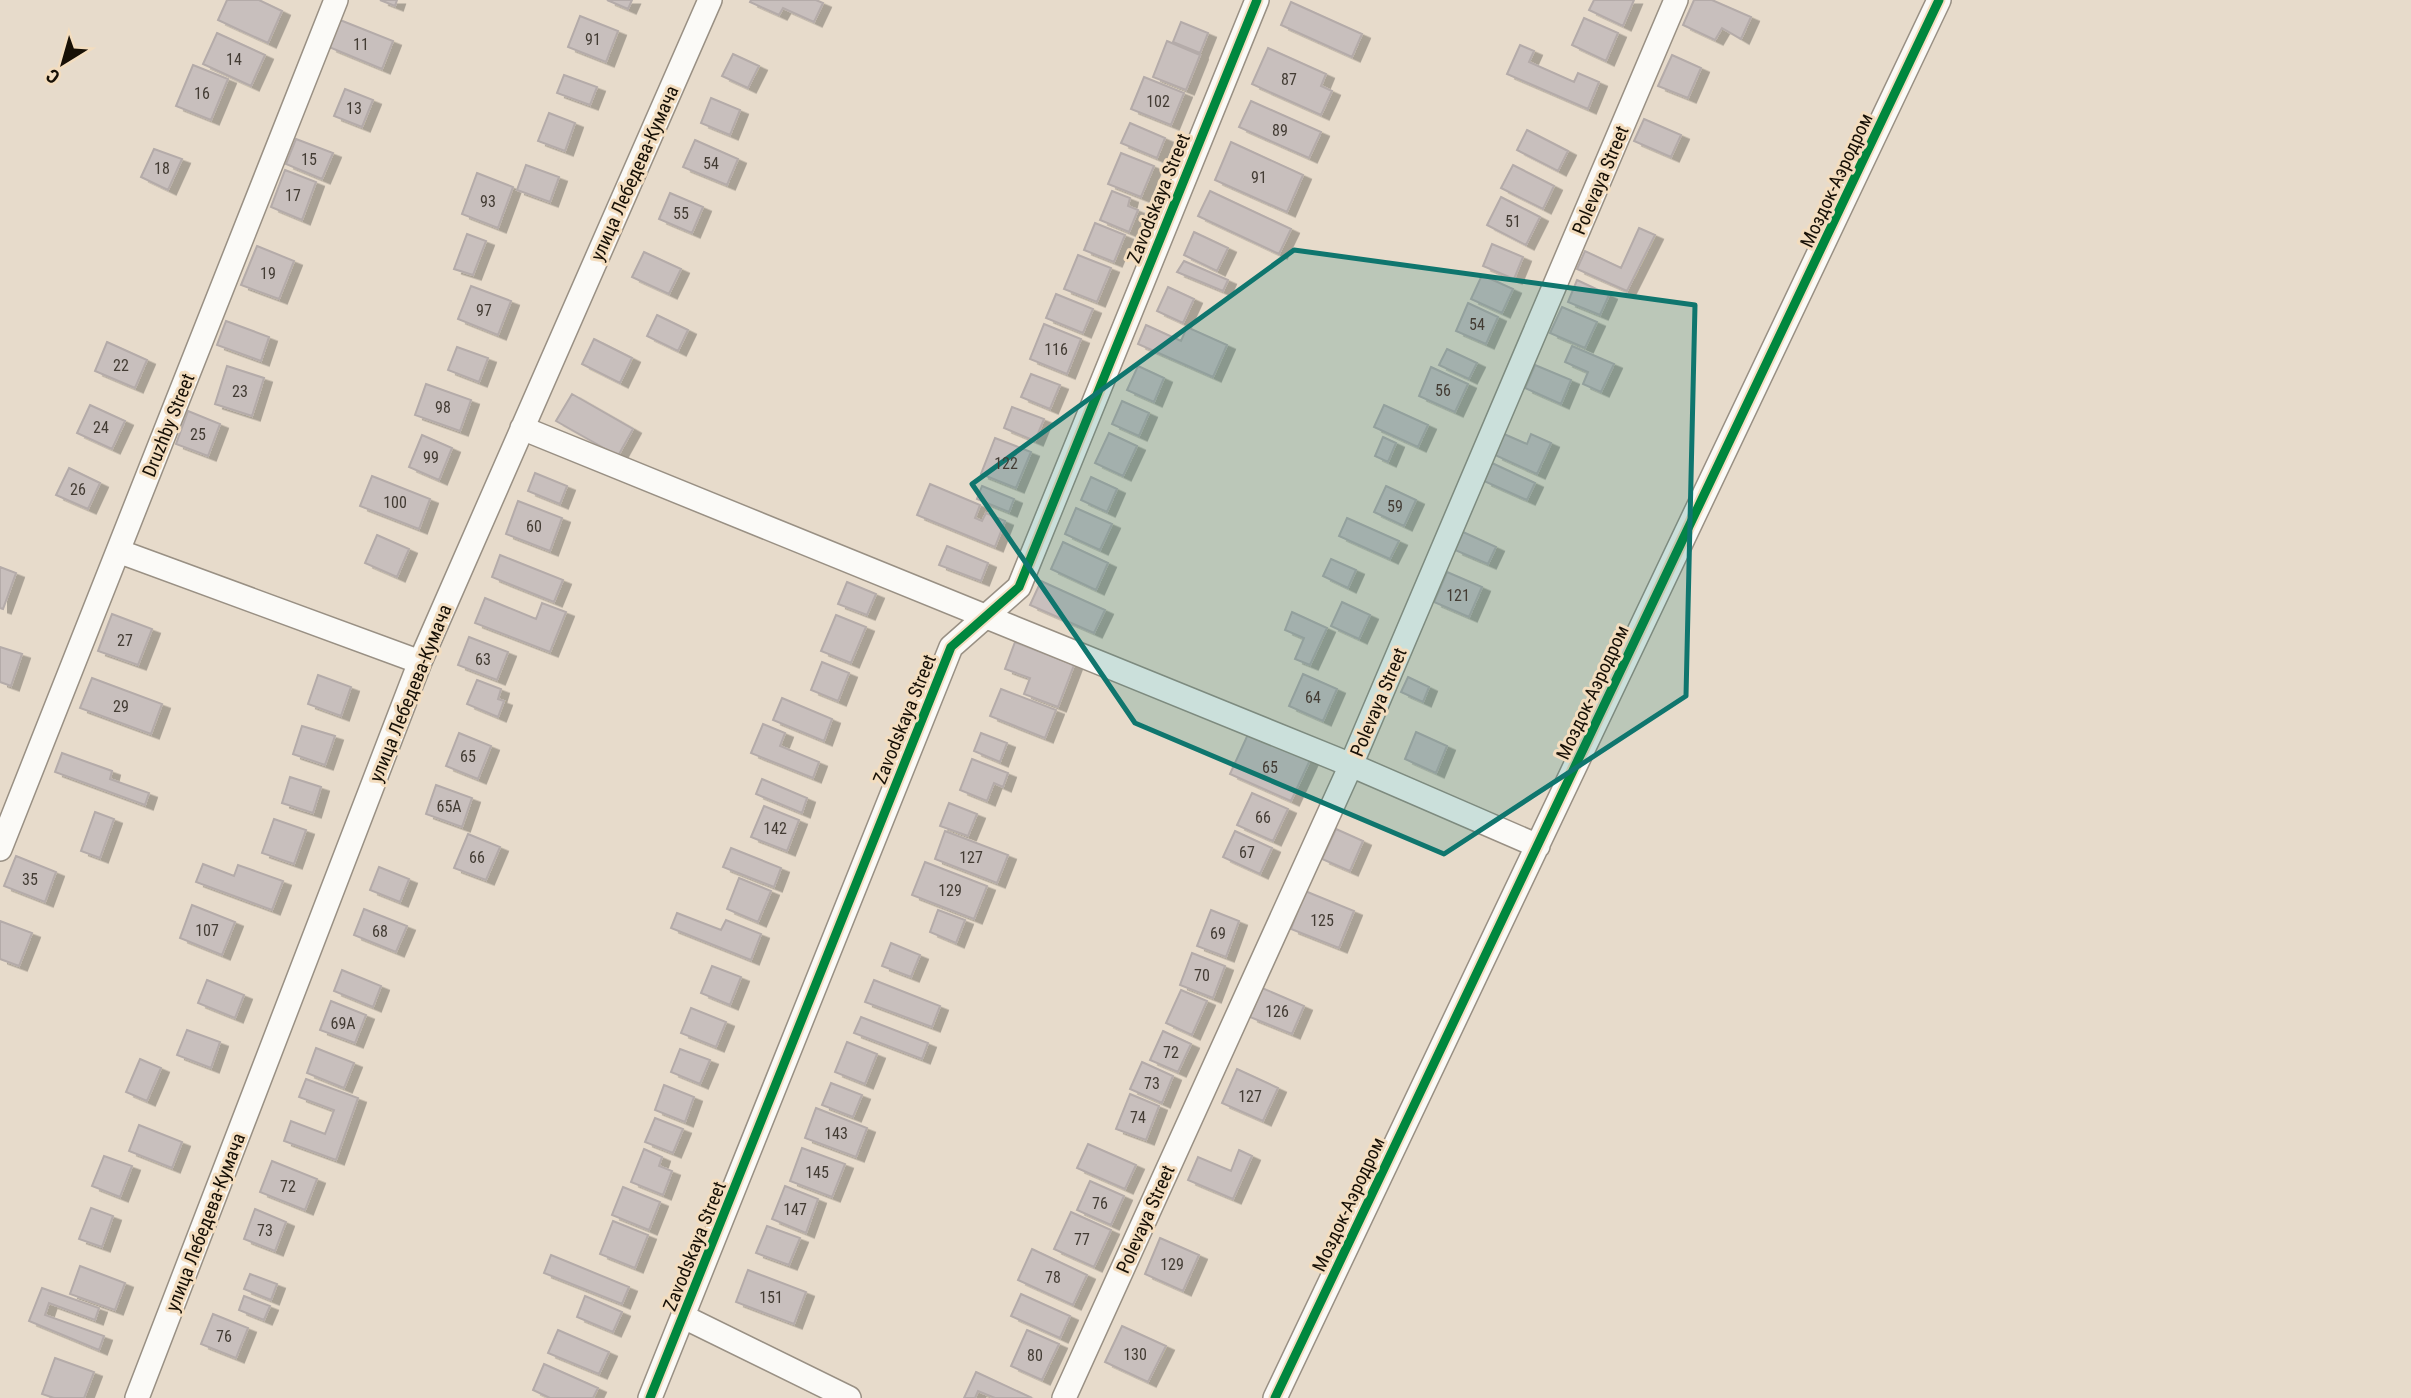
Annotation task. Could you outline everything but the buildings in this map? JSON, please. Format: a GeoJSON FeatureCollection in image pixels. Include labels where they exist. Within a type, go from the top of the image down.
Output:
{"type":"FeatureCollection","features":[{"type":"Feature","properties":{"kind":"street","name":"Druzhby Street"},"geometry":{"type":"LineString","coordinates":[[0,849],[336,0]]}},
{"type":"Feature","properties":{"kind":"street","name":"улица Лебедева-Кумача"},"geometry":{"type":"LineString","coordinates":[[137,1398],[420,662],[710,0]]}},
{"type":"Feature","properties":{"kind":"street","name":"Zavodskaya Street"},"geometry":{"type":"LineString","coordinates":[[650,1398],[951,647],[1019,587],[1257,0]]}},
{"type":"Feature","properties":{"kind":"street","name":"Polevaya Street"},"geometry":{"type":"LineString","coordinates":[[1065,1398],[1351,765],[1676,0]]}},
{"type":"Feature","properties":{"kind":"street","name":"Моздок-Аэродром"},"geometry":{"type":"LineString","coordinates":[[1275,1398],[1939,0]]}},
{"type":"Feature","properties":{"kind":"street"},"geometry":{"type":"LineString","coordinates":[[522,428],[1351,765],[1538,846]]}},
{"type":"Feature","properties":{"kind":"street"},"geometry":{"type":"LineString","coordinates":[[118,551],[420,662]]}},
{"type":"Feature","properties":{"kind":"street"},"geometry":{"type":"LineString","coordinates":[[684,1317],[849,1398]]}},
{"type":"Feature","properties":{"kind":"highlighted area"},"geometry":{"type":"Polygon","coordinates":[[[1294,250],[1695,305],[1686,696],[1444,854],[1135,723],[972,484],[1294,250]]]}},
{"type":"Feature","properties":{"kind":"cycle path"},"geometry":{"type":"LineString","coordinates":[[650,1398],[951,647],[1019,587],[1257,0]]}},
{"type":"Feature","properties":{"kind":"cycle path"},"geometry":{"type":"LineString","coordinates":[[1275,1398],[1939,0]]}}]}
